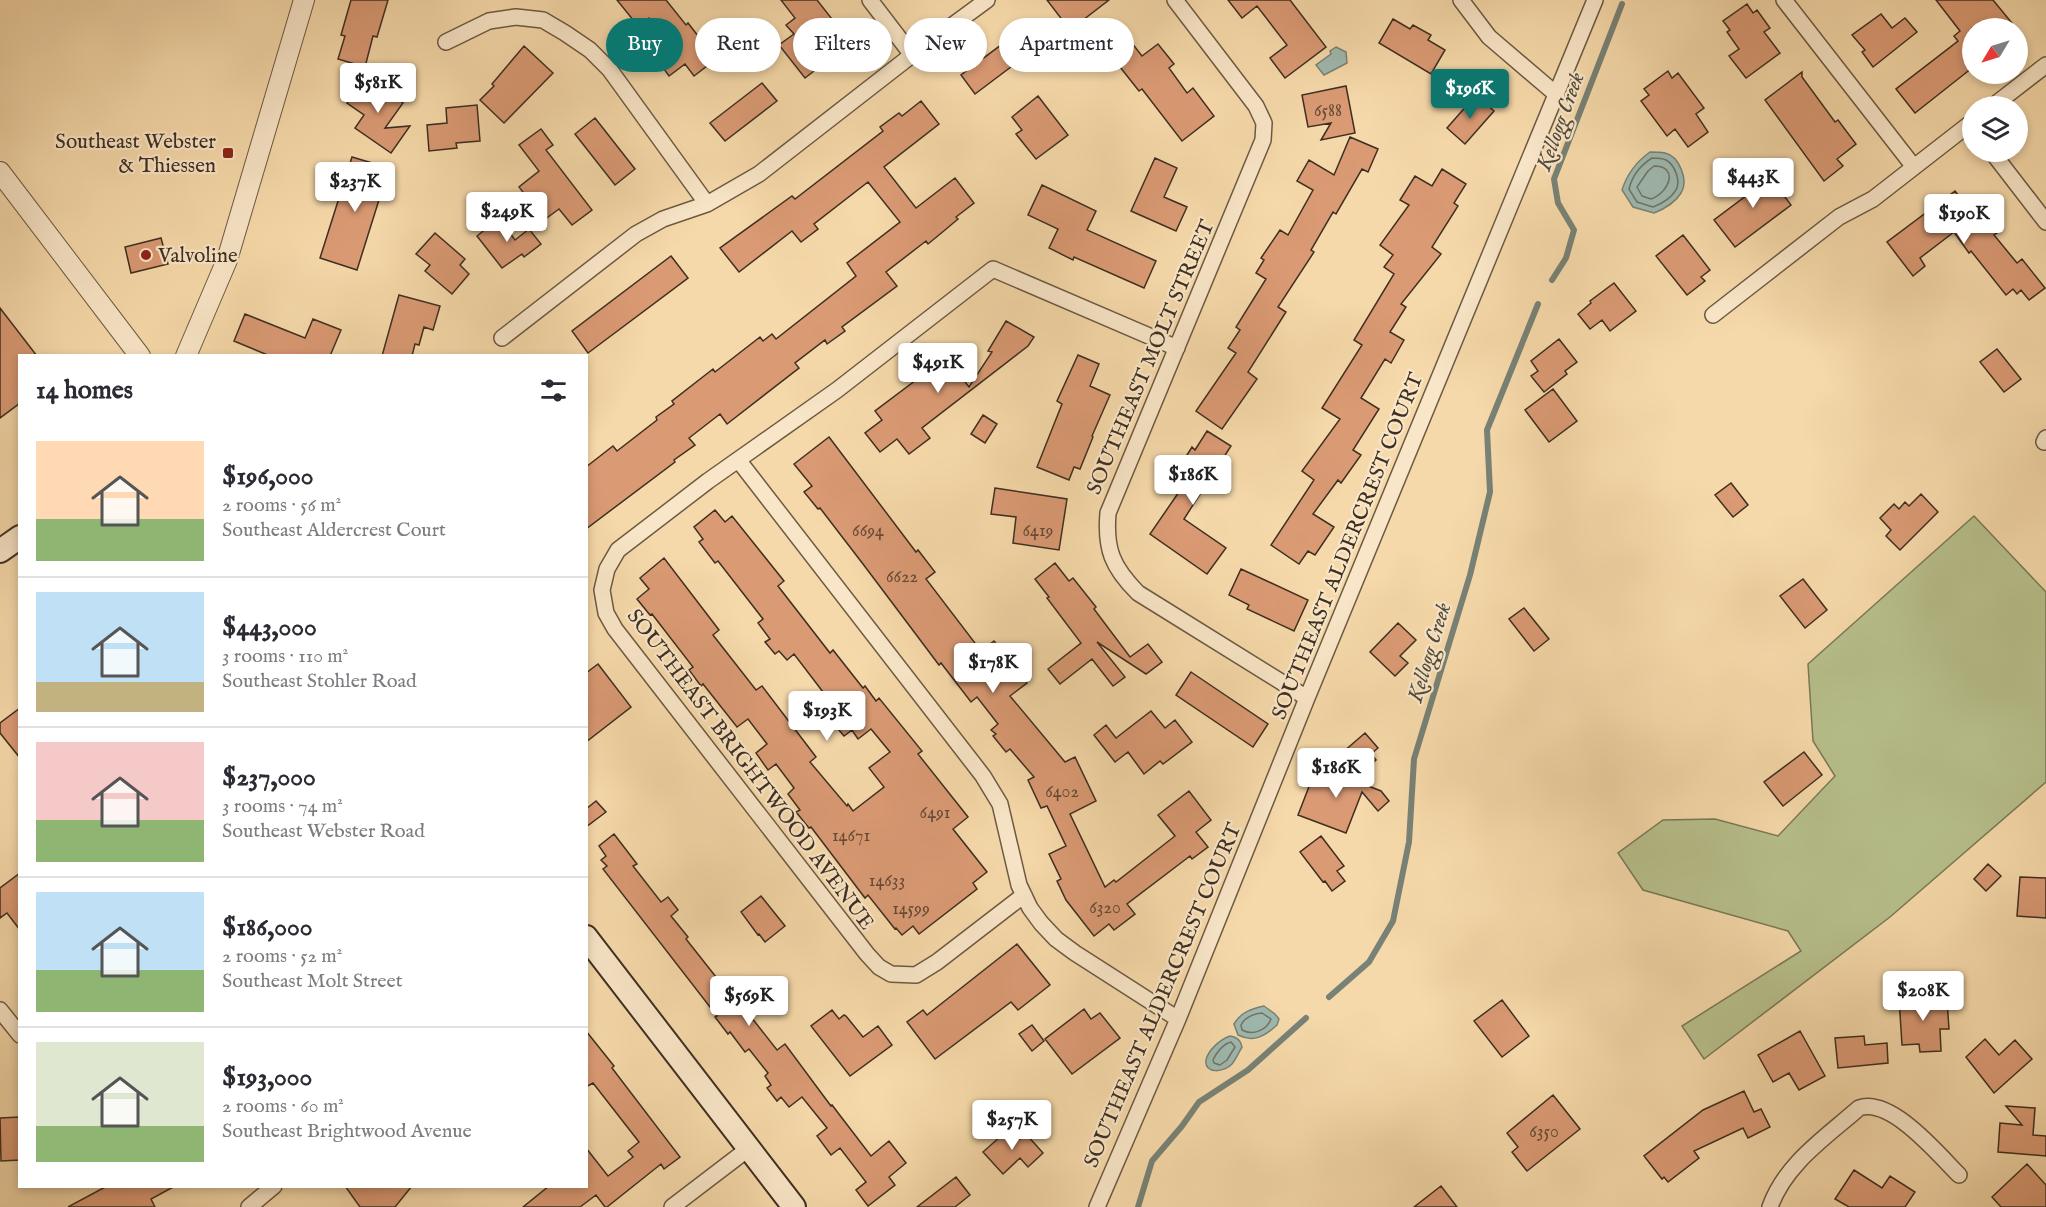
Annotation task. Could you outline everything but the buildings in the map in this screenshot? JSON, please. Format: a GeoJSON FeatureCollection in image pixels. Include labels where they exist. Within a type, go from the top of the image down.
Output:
{"type":"FeatureCollection","features":[{"type":"Feature","properties":{"kind":"main road"},"geometry":{"type":"LineString","coordinates":[[0,551],[18,538]]}},
{"type":"Feature","properties":{"kind":"main road"},"geometry":{"type":"LineString","coordinates":[[588,940],[794,1207]]}},
{"type":"Feature","properties":{"kind":"street"},"geometry":{"type":"LineString","coordinates":[[187,354],[227,260],[304,0]]}},
{"type":"Feature","properties":{"kind":"street"},"geometry":{"type":"LineString","coordinates":[[870,0],[904,45]]}},
{"type":"Feature","properties":{"kind":"street"},"geometry":{"type":"LineString","coordinates":[[962,18],[987,0]]}},
{"type":"Feature","properties":{"kind":"street","name":"SOUTHEAST MOLT STREET"},"geometry":{"type":"LineString","coordinates":[[1175,0],[1256,106],[1264,123],[1263,140],[1108,513],[1106,535],[1112,558],[1123,578],[1138,593],[1307,698]]}},
{"type":"Feature","properties":{"kind":"street"},"geometry":{"type":"LineString","coordinates":[[1461,0],[1489,37],[1557,95]]}},
{"type":"Feature","properties":{"kind":"street","name":"SOUTHEAST ALDERCREST COURT"},"geometry":{"type":"LineString","coordinates":[[1097,1207],[1178,1019],[1307,698],[1596,0]]}},
{"type":"Feature","properties":{"kind":"street"},"geometry":{"type":"LineString","coordinates":[[1784,0],[1914,168]]}},
{"type":"Feature","properties":{"kind":"street"},"geometry":{"type":"LineString","coordinates":[[446,42],[489,21],[516,17],[543,20],[565,33],[590,50],[610,70],[707,204]]}},
{"type":"Feature","properties":{"kind":"street"},"geometry":{"type":"LineString","coordinates":[[502,338],[636,234],[663,219],[707,204],[759,174],[904,61]]}},
{"type":"Feature","properties":{"kind":"street"},"geometry":{"type":"LineString","coordinates":[[2006,96],[2046,65]]}},
{"type":"Feature","properties":{"kind":"street"},"geometry":{"type":"LineString","coordinates":[[1713,315],[1839,217],[1873,199],[1962,131]]}},
{"type":"Feature","properties":{"kind":"street"},"geometry":{"type":"LineString","coordinates":[[2000,162],[2046,222]]}},
{"type":"Feature","properties":{"kind":"street"},"geometry":{"type":"LineString","coordinates":[[0,172],[138,354]]}},
{"type":"Feature","properties":{"kind":"street","name":"SOUTHEAST BRIGHTWOOD AVENUE"},"geometry":{"type":"LineString","coordinates":[[1024,895],[916,975],[891,974],[879,967],[615,629],[606,613],[602,590],[606,569],[618,550],[837,390],[993,270],[1177,348]]}},
{"type":"Feature","properties":{"kind":"street"},"geometry":{"type":"LineString","coordinates":[[739,461],[983,776],[1000,804],[1008,832],[1012,861],[1024,895],[1041,923],[1056,939],[1178,1019]]}},
{"type":"Feature","properties":{"kind":"street"},"geometry":{"type":"LineString","coordinates":[[0,1010],[18,1032]]}},
{"type":"Feature","properties":{"kind":"street"},"geometry":{"type":"LineString","coordinates":[[1770,1207],[1783,1179],[1796,1164],[1859,1108],[1866,1106],[1876,1107],[1892,1114],[1911,1127],[1959,1175]]}},
{"type":"Feature","properties":{"kind":"street"},"geometry":{"type":"LineString","coordinates":[[672,1207],[748,1149]]}},
{"type":"Feature","properties":{"kind":"street"},"geometry":{"type":"LineString","coordinates":[[249,1207],[272,1188]]}},
{"type":"Feature","properties":{"kind":"green space"},"geometry":{"type":"Polygon","coordinates":[[[1974,516],[2046,592],[2046,782],[1890,917],[1704,1059],[1682,1026],[1801,951],[1788,931],[1643,890],[1618,853],[1663,820],[1715,819],[1778,836],[1835,776],[1813,741],[1808,664],[1974,516]]]}},
{"type":"Feature","properties":{"kind":"water"},"geometry":{"type":"Polygon","coordinates":[[[1336,47],[1346,52],[1347,63],[1324,75],[1316,65],[1331,54],[1330,51],[1336,47]]]}},
{"type":"Feature","properties":{"kind":"water"},"geometry":{"type":"Polygon","coordinates":[[[1650,152],[1665,153],[1675,159],[1681,169],[1684,182],[1676,200],[1654,213],[1633,207],[1622,190],[1633,169],[1650,152]]]}},
{"type":"Feature","properties":{"kind":"water"},"geometry":{"type":"Polygon","coordinates":[[[1264,1006],[1279,1019],[1277,1025],[1259,1037],[1249,1038],[1238,1035],[1234,1024],[1237,1020],[1247,1012],[1264,1006]]]}},
{"type":"Feature","properties":{"kind":"water"},"geometry":{"type":"Polygon","coordinates":[[[1230,1036],[1238,1039],[1242,1047],[1233,1062],[1229,1067],[1216,1071],[1208,1068],[1206,1060],[1209,1052],[1219,1042],[1230,1036]]]}},
{"type":"Feature","properties":{"kind":"waterway","name":"Kellogg Creek"},"geometry":{"type":"LineString","coordinates":[[1552,280],[1566,258],[1574,230],[1558,203],[1554,179],[1622,4]]}},
{"type":"Feature","properties":{"kind":"waterway","name":"Kellogg Creek"},"geometry":{"type":"LineString","coordinates":[[1329,997],[1369,962],[1393,921],[1409,842],[1414,759],[1470,575],[1490,492],[1487,430],[1538,304]]}},
{"type":"Feature","properties":{"kind":"waterway","name":"Kellogg Creek"},"geometry":{"type":"LineString","coordinates":[[1138,1207],[1152,1161],[1199,1102],[1248,1070],[1306,1018]]}},
{"type":"Feature","properties":{"kind":"place","name":"Southeast Webster & Thiessen"},"geometry":{"type":"Point","coordinates":[228,153]}},
{"type":"Feature","properties":{"kind":"place","name":"Valvoline"},"geometry":{"type":"Point","coordinates":[146,255]}}]}
